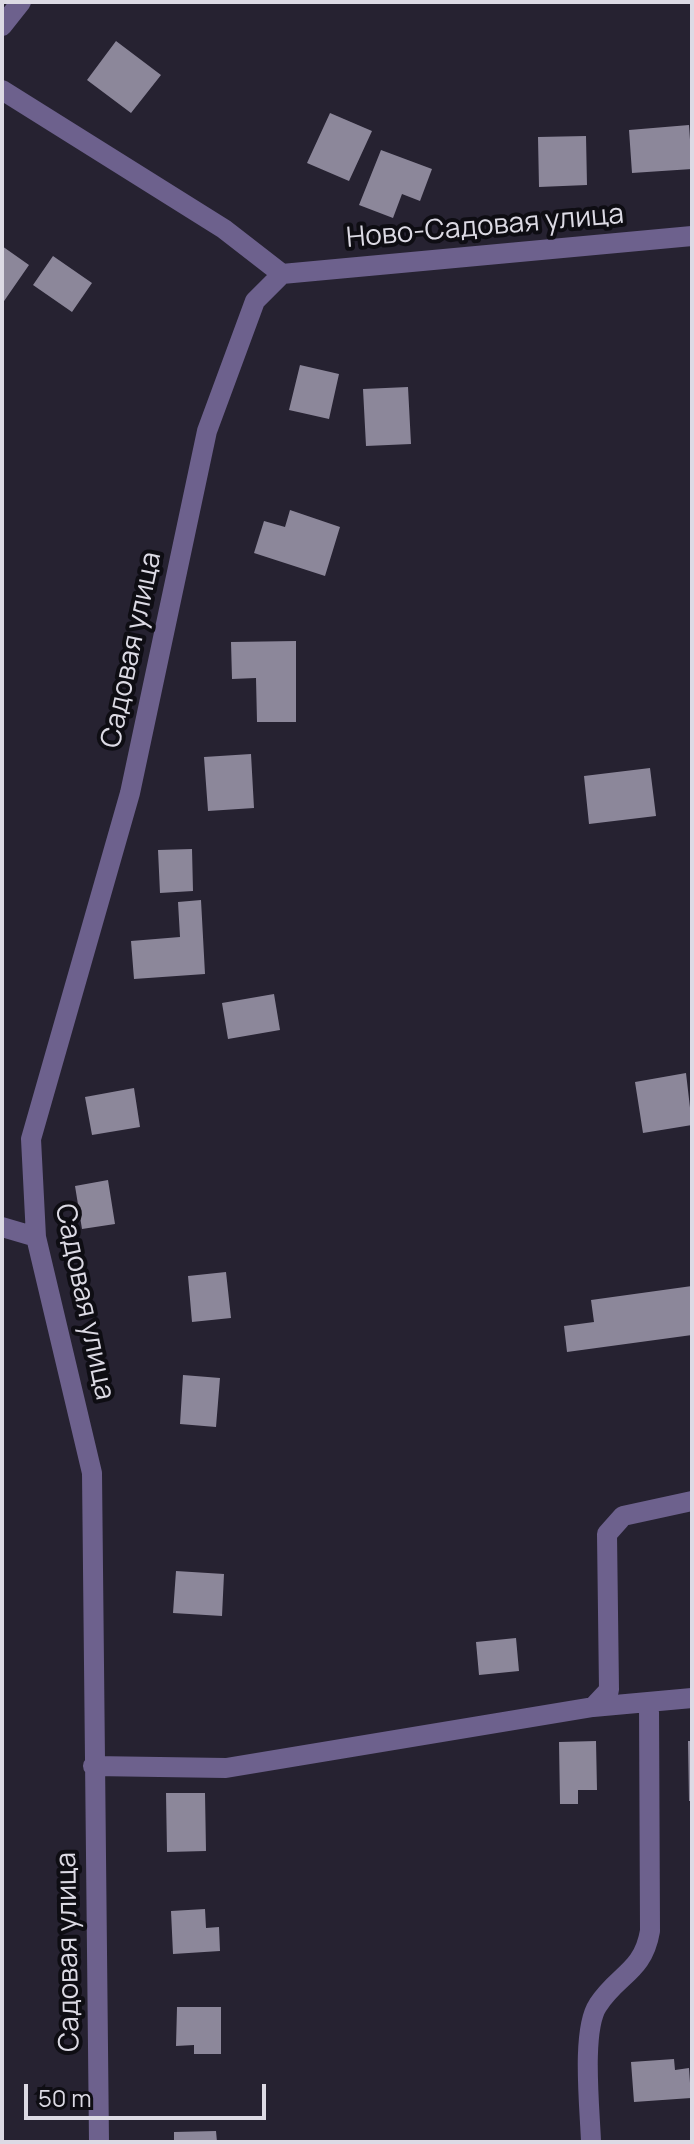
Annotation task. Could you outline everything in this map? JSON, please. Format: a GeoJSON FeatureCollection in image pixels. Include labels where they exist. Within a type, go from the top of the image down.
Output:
{"type":"FeatureCollection","features":[{"type":"Feature","properties":{"kind":"street"},"geometry":{"type":"LineString","coordinates":[[2,26],[21,2]]}},
{"type":"Feature","properties":{"kind":"street"},"geometry":{"type":"LineString","coordinates":[[2,90],[224,229],[282,274]]}},
{"type":"Feature","properties":{"kind":"street","name":"Ново-Садовая улица"},"geometry":{"type":"LineString","coordinates":[[282,274],[692,236]]}},
{"type":"Feature","properties":{"kind":"street","name":"Садовая улица"},"geometry":{"type":"LineString","coordinates":[[99,2142],[92,1473],[36,1237],[31,1139],[130,793],[207,431],[255,301],[282,274]]}},
{"type":"Feature","properties":{"kind":"street"},"geometry":{"type":"LineString","coordinates":[[2,1227],[36,1237]]}},
{"type":"Feature","properties":{"kind":"street"},"geometry":{"type":"LineString","coordinates":[[593,1707],[609,1690],[607,1534],[623,1516],[692,1501]]}},
{"type":"Feature","properties":{"kind":"street"},"geometry":{"type":"LineString","coordinates":[[93,1766],[226,1768],[593,1707],[692,1698]]}},
{"type":"Feature","properties":{"kind":"street"},"geometry":{"type":"LineString","coordinates":[[591,2142],[590,2029],[596,2007],[641,1961],[647,1952],[650,1931],[649,1702]]}},
{"type":"Feature","properties":{"kind":"building"},"geometry":{"type":"Polygon","coordinates":[[[116,41],[161,75],[131,113],[87,80],[116,41]]]}},
{"type":"Feature","properties":{"kind":"building"},"geometry":{"type":"Polygon","coordinates":[[[330,113],[372,131],[349,181],[307,163],[330,113]]]}},
{"type":"Feature","properties":{"kind":"building"},"geometry":{"type":"Polygon","coordinates":[[[689,125],[692,169],[632,173],[629,130],[689,125]]]}},
{"type":"Feature","properties":{"kind":"building"},"geometry":{"type":"Polygon","coordinates":[[[586,136],[587,185],[539,187],[538,137],[586,136]]]}},
{"type":"Feature","properties":{"kind":"building"},"geometry":{"type":"Polygon","coordinates":[[[381,150],[432,169],[420,201],[402,194],[393,218],[359,205],[381,150]]]}},
{"type":"Feature","properties":{"kind":"building"},"geometry":{"type":"Polygon","coordinates":[[[2,246],[29,265],[2,304],[2,246]]]}},
{"type":"Feature","properties":{"kind":"building"},"geometry":{"type":"Polygon","coordinates":[[[53,256],[92,283],[72,312],[33,285],[53,256]]]}},
{"type":"Feature","properties":{"kind":"building"},"geometry":{"type":"Polygon","coordinates":[[[300,365],[339,374],[329,419],[289,410],[300,365]]]}},
{"type":"Feature","properties":{"kind":"building"},"geometry":{"type":"Polygon","coordinates":[[[408,387],[411,444],[366,446],[363,389],[408,387]]]}},
{"type":"Feature","properties":{"kind":"building"},"geometry":{"type":"Polygon","coordinates":[[[290,510],[340,527],[325,576],[254,553],[264,521],[285,527],[290,510]]]}},
{"type":"Feature","properties":{"kind":"building"},"geometry":{"type":"Polygon","coordinates":[[[296,641],[296,722],[257,722],[256,678],[232,679],[231,642],[296,641]]]}},
{"type":"Feature","properties":{"kind":"building"},"geometry":{"type":"Polygon","coordinates":[[[251,754],[254,808],[208,811],[204,757],[251,754]]]}},
{"type":"Feature","properties":{"kind":"building"},"geometry":{"type":"Polygon","coordinates":[[[650,768],[656,816],[589,824],[584,776],[650,768]]]}},
{"type":"Feature","properties":{"kind":"building"},"geometry":{"type":"Polygon","coordinates":[[[192,849],[193,891],[160,893],[158,850],[192,849]]]}},
{"type":"Feature","properties":{"kind":"building"},"geometry":{"type":"Polygon","coordinates":[[[201,900],[205,974],[134,979],[131,941],[180,937],[178,902],[201,900]]]}},
{"type":"Feature","properties":{"kind":"building"},"geometry":{"type":"Polygon","coordinates":[[[274,994],[280,1030],[228,1039],[222,1003],[274,994]]]}},
{"type":"Feature","properties":{"kind":"building"},"geometry":{"type":"Polygon","coordinates":[[[686,1073],[692,1125],[643,1133],[635,1082],[686,1073]]]}},
{"type":"Feature","properties":{"kind":"building"},"geometry":{"type":"Polygon","coordinates":[[[134,1088],[140,1127],[92,1135],[85,1097],[134,1088]]]}},
{"type":"Feature","properties":{"kind":"building"},"geometry":{"type":"Polygon","coordinates":[[[108,1180],[115,1224],[82,1229],[75,1186],[108,1180]]]}},
{"type":"Feature","properties":{"kind":"building"},"geometry":{"type":"Polygon","coordinates":[[[226,1272],[231,1318],[192,1322],[188,1276],[226,1272]]]}},
{"type":"Feature","properties":{"kind":"building"},"geometry":{"type":"Polygon","coordinates":[[[692,1286],[692,1335],[567,1352],[564,1326],[594,1322],[591,1300],[692,1286]]]}},
{"type":"Feature","properties":{"kind":"building"},"geometry":{"type":"Polygon","coordinates":[[[183,1375],[220,1378],[216,1427],[180,1424],[183,1375]]]}},
{"type":"Feature","properties":{"kind":"building"},"geometry":{"type":"Polygon","coordinates":[[[176,1571],[224,1574],[222,1616],[173,1613],[176,1571]]]}},
{"type":"Feature","properties":{"kind":"building"},"geometry":{"type":"Polygon","coordinates":[[[516,1638],[519,1671],[479,1675],[476,1642],[516,1638]]]}},
{"type":"Feature","properties":{"kind":"building"},"geometry":{"type":"Polygon","coordinates":[[[596,1741],[597,1790],[578,1790],[578,1804],[560,1804],[559,1742],[596,1741]]]}},
{"type":"Feature","properties":{"kind":"building"},"geometry":{"type":"Polygon","coordinates":[[[688,1741],[692,1741],[692,1801],[689,1801],[688,1741]]]}},
{"type":"Feature","properties":{"kind":"building"},"geometry":{"type":"Polygon","coordinates":[[[166,1793],[205,1793],[206,1851],[167,1852],[166,1793]]]}},
{"type":"Feature","properties":{"kind":"building"},"geometry":{"type":"Polygon","coordinates":[[[205,1909],[206,1928],[219,1927],[220,1951],[173,1954],[171,1911],[205,1909]]]}},
{"type":"Feature","properties":{"kind":"building"},"geometry":{"type":"Polygon","coordinates":[[[177,2007],[221,2007],[221,2054],[194,2054],[194,2045],[176,2046],[177,2007]]]}},
{"type":"Feature","properties":{"kind":"building"},"geometry":{"type":"Polygon","coordinates":[[[674,2059],[675,2070],[689,2068],[691,2098],[634,2102],[631,2062],[674,2059]]]}},
{"type":"Feature","properties":{"kind":"building"},"geometry":{"type":"Polygon","coordinates":[[[216,2131],[217,2142],[174,2142],[174,2132],[216,2131]]]}}]}
